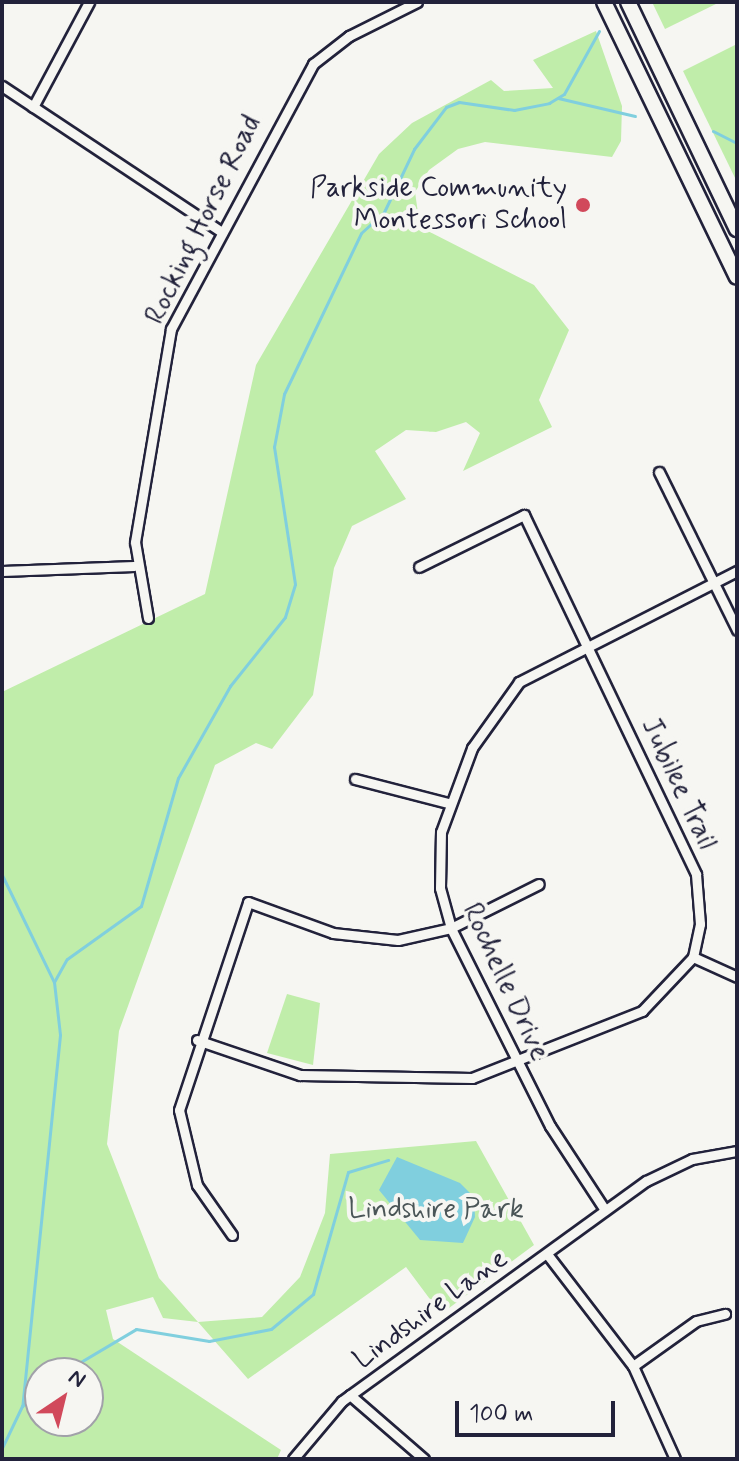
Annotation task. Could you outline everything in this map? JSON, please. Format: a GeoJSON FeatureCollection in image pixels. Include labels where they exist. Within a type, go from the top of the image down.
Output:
{"type":"FeatureCollection","features":[{"type":"Feature","properties":{"kind":"main road"},"geometry":{"type":"LineString","coordinates":[[604,2],[737,277]]}},
{"type":"Feature","properties":{"kind":"main road"},"geometry":{"type":"LineString","coordinates":[[628,2],[737,229]]}},
{"type":"Feature","properties":{"kind":"main road"},"geometry":{"type":"LineString","coordinates":[[704,208],[722,199]]}},
{"type":"Feature","properties":{"kind":"street"},"geometry":{"type":"LineString","coordinates":[[33,107],[89,2]]}},
{"type":"Feature","properties":{"kind":"street","name":"Rocking Horse Road"},"geometry":{"type":"LineString","coordinates":[[148,618],[134,566],[164,355],[220,231],[313,64],[349,36],[417,2]]}},
{"type":"Feature","properties":{"kind":"street"},"geometry":{"type":"LineString","coordinates":[[2,86],[220,231]]}},
{"type":"Feature","properties":{"kind":"street"},"geometry":{"type":"LineString","coordinates":[[659,472],[737,630]]}},
{"type":"Feature","properties":{"kind":"street","name":"Jubilee Trail"},"geometry":{"type":"LineString","coordinates":[[419,567],[524,515],[696,874],[700,924],[693,957]]}},
{"type":"Feature","properties":{"kind":"street"},"geometry":{"type":"LineString","coordinates":[[2,571],[134,566]]}},
{"type":"Feature","properties":{"kind":"street","name":"Rochelle Drive"},"geometry":{"type":"LineString","coordinates":[[605,1210],[516,1059],[451,928],[439,869],[448,803],[499,703],[531,673],[737,571]]}},
{"type":"Feature","properties":{"kind":"street"},"geometry":{"type":"LineString","coordinates":[[355,779],[448,803]]}},
{"type":"Feature","properties":{"kind":"street"},"geometry":{"type":"LineString","coordinates":[[232,1235],[197,1185],[182,1138],[179,1110],[197,1040],[248,902],[359,939],[398,940],[451,928],[539,884]]}},
{"type":"Feature","properties":{"kind":"street"},"geometry":{"type":"LineString","coordinates":[[197,1040],[323,1077],[472,1078],[642,1011],[693,957],[737,977]]}},
{"type":"Feature","properties":{"kind":"street","name":"Lindshire Lane"},"geometry":{"type":"LineString","coordinates":[[293,1459],[350,1395],[605,1210],[675,1165],[737,1151]]}},
{"type":"Feature","properties":{"kind":"street"},"geometry":{"type":"LineString","coordinates":[[547,1254],[633,1366],[675,1459]]}},
{"type":"Feature","properties":{"kind":"street"},"geometry":{"type":"LineString","coordinates":[[633,1366],[705,1316],[725,1314]]}},
{"type":"Feature","properties":{"kind":"street"},"geometry":{"type":"LineString","coordinates":[[350,1395],[424,1459]]}},
{"type":"Feature","properties":{"kind":"green space"},"geometry":{"type":"Polygon","coordinates":[[[652,2],[720,2],[665,29],[652,2]]]}},
{"type":"Feature","properties":{"kind":"green space"},"geometry":{"type":"Polygon","coordinates":[[[596,31],[622,106],[621,141],[612,157],[485,142],[458,149],[429,170],[415,192],[420,227],[534,285],[569,330],[539,400],[552,427],[463,471],[480,433],[466,422],[436,432],[406,430],[375,451],[406,499],[352,526],[334,568],[313,695],[272,749],[256,743],[215,765],[119,1031],[107,1144],[159,1278],[198,1322],[163,1318],[153,1297],[106,1310],[113,1339],[281,1450],[277,1459],[2,1459],[2,692],[205,594],[256,365],[379,154],[412,123],[491,80],[504,91],[553,88],[533,60],[596,31]]]}},
{"type":"Feature","properties":{"kind":"green space"},"geometry":{"type":"Polygon","coordinates":[[[737,44],[737,182],[683,71],[737,44]]]}},
{"type":"Feature","properties":{"kind":"green space"},"geometry":{"type":"Polygon","coordinates":[[[287,994],[320,1003],[313,1065],[267,1053],[287,994]]]}},
{"type":"Feature","properties":{"kind":"green space","name":"Lindshire Park"},"geometry":{"type":"Polygon","coordinates":[[[476,1141],[534,1245],[441,1314],[406,1267],[248,1379],[198,1322],[262,1317],[300,1277],[325,1213],[330,1154],[476,1141]]]}},
{"type":"Feature","properties":{"kind":"water"},"geometry":{"type":"Polygon","coordinates":[[[397,1157],[460,1183],[474,1197],[475,1217],[463,1243],[420,1240],[379,1190],[397,1157]]]}},
{"type":"Feature","properties":{"kind":"waterway"},"geometry":{"type":"LineString","coordinates":[[54,982],[67,959],[141,906],[178,778],[230,686],[285,617],[295,584],[274,447],[284,394],[361,233],[384,212],[414,149],[446,107],[459,102],[514,110],[549,103],[564,94],[599,31]]}},
{"type":"Feature","properties":{"kind":"waterway"},"geometry":{"type":"LineString","coordinates":[[558,98],[635,116]]}},
{"type":"Feature","properties":{"kind":"waterway"},"geometry":{"type":"LineString","coordinates":[[713,131],[737,143]]}},
{"type":"Feature","properties":{"kind":"waterway"},"geometry":{"type":"LineString","coordinates":[[2,875],[54,982],[60,1035],[22,1406],[2,1448]]}},
{"type":"Feature","properties":{"kind":"waterway"},"geometry":{"type":"LineString","coordinates":[[89,1357],[136,1329],[209,1341],[271,1329],[313,1294],[348,1172],[388,1160]]}},
{"type":"Feature","properties":{"kind":"place","name":"Parkside Community Montessori School"},"geometry":{"type":"Point","coordinates":[583,205]}}]}
